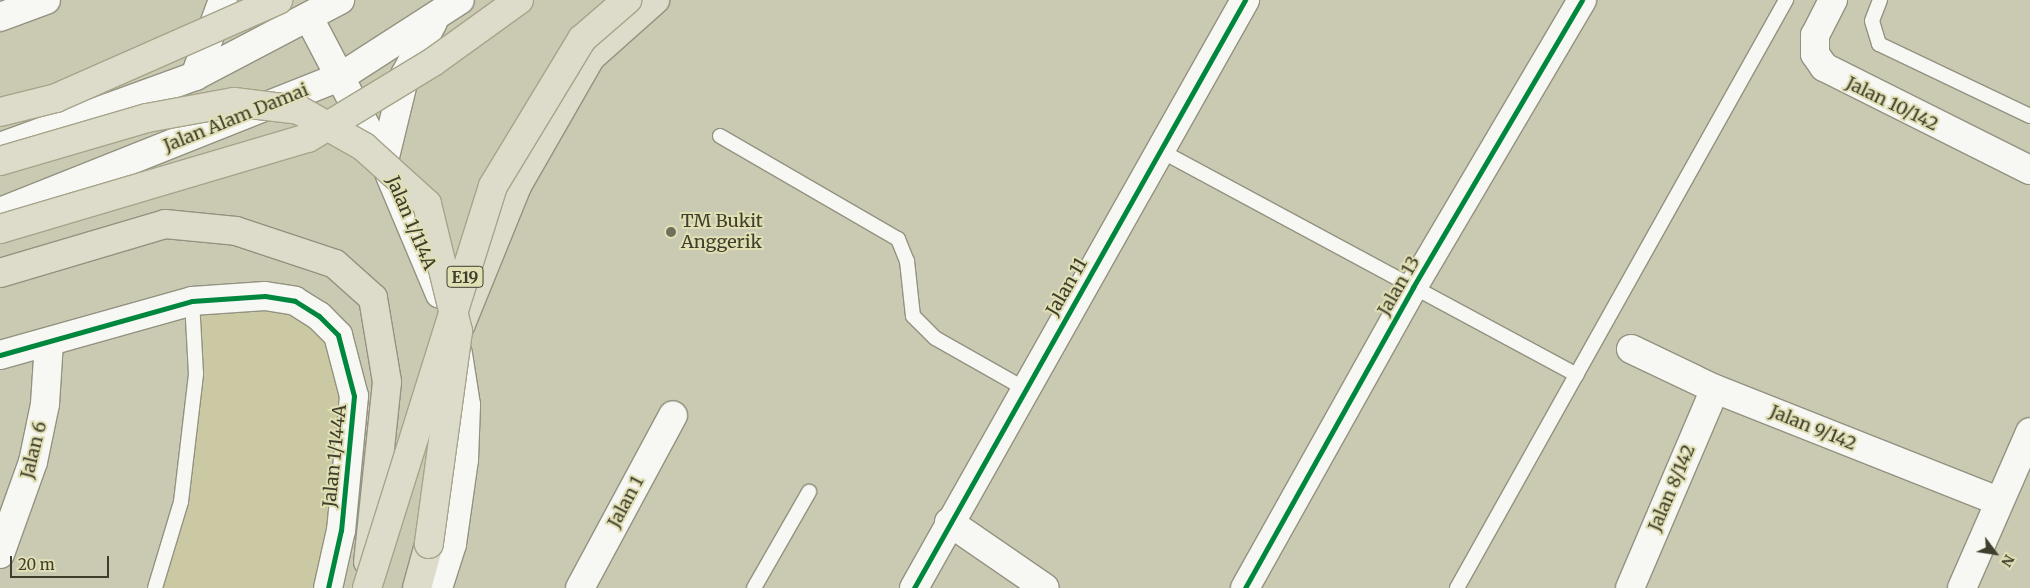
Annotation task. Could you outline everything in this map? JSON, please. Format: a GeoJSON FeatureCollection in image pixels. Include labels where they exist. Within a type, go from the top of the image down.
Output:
{"type":"FeatureCollection","features":[{"type":"Feature","properties":{"kind":"highway"},"geometry":{"type":"LineString","coordinates":[[0,112],[56,98],[278,0]]}},
{"type":"Feature","properties":{"kind":"highway"},"geometry":{"type":"LineString","coordinates":[[0,229],[308,138],[433,62],[519,0]]}},
{"type":"Feature","properties":{"kind":"highway","name":"E19"},"geometry":{"type":"LineString","coordinates":[[366,588],[493,186],[582,39],[627,0]]}},
{"type":"Feature","properties":{"kind":"highway","name":"E19"},"geometry":{"type":"LineString","coordinates":[[417,588],[429,544],[458,331],[517,186],[590,57],[655,0]]}},
{"type":"Feature","properties":{"kind":"highway"},"geometry":{"type":"LineString","coordinates":[[0,161],[147,118],[234,102],[299,110],[364,147],[427,204],[458,331]]}},
{"type":"Feature","properties":{"kind":"highway"},"geometry":{"type":"LineString","coordinates":[[0,273],[165,224],[236,230],[335,264],[373,298],[387,382],[366,588]]}},
{"type":"Feature","properties":{"kind":"street"},"geometry":{"type":"LineString","coordinates":[[195,76],[223,0]]}},
{"type":"Feature","properties":{"kind":"street"},"geometry":{"type":"LineString","coordinates":[[0,147],[195,76],[310,20],[340,0]]}},
{"type":"Feature","properties":{"kind":"street","name":"Jalan Alam Damai"},"geometry":{"type":"LineString","coordinates":[[0,212],[342,76],[460,0]]}},
{"type":"Feature","properties":{"kind":"street","name":"Jalan 11"},"geometry":{"type":"LineString","coordinates":[[914,588],[1245,0]]}},
{"type":"Feature","properties":{"kind":"street","name":"Jalan 13"},"geometry":{"type":"LineString","coordinates":[[1246,588],[1414,287],[1582,0]]}},
{"type":"Feature","properties":{"kind":"street","name":"Jalan 10/142"},"geometry":{"type":"LineString","coordinates":[[1833,0],[1815,35],[1814,54],[1824,67],[2030,170]]}},
{"type":"Feature","properties":{"kind":"street"},"geometry":{"type":"LineString","coordinates":[[0,17],[41,1]]}},
{"type":"Feature","properties":{"kind":"street"},"geometry":{"type":"LineString","coordinates":[[384,161],[405,75],[437,16]]}},
{"type":"Feature","properties":{"kind":"street","name":"Jalan 1/114A"},"geometry":{"type":"LineString","coordinates":[[310,20],[342,76],[384,161],[437,285],[458,355],[466,404],[452,544],[438,588]]}},
{"type":"Feature","properties":{"kind":"street","name":"Jalan 1/144A"},"geometry":{"type":"LineString","coordinates":[[0,355],[192,301],[265,296],[295,301],[338,336],[349,364],[354,432],[328,588]]}},
{"type":"Feature","properties":{"kind":"street","name":"Jalan 6"},"geometry":{"type":"LineString","coordinates":[[0,554],[33,462],[45,404],[48,342]]}},
{"type":"Feature","properties":{"kind":"street","name":"Jalan 9/142"},"geometry":{"type":"LineString","coordinates":[[1631,349],[1715,389],[1998,501]]}},
{"type":"Feature","properties":{"kind":"street","name":"Jalan 8/142"},"geometry":{"type":"LineString","coordinates":[[1630,588],[1715,389]]}},
{"type":"Feature","properties":{"kind":"street","name":"Jalan 1"},"geometry":{"type":"LineString","coordinates":[[580,588],[673,415]]}},
{"type":"Feature","properties":{"kind":"street"},"geometry":{"type":"LineString","coordinates":[[1962,588],[1998,501],[2030,432]]}},
{"type":"Feature","properties":{"kind":"street"},"geometry":{"type":"LineString","coordinates":[[950,522],[1045,588]]}},
{"type":"Feature","properties":{"kind":"lane"},"geometry":{"type":"LineString","coordinates":[[1457,588],[1786,0]]}},
{"type":"Feature","properties":{"kind":"lane"},"geometry":{"type":"LineString","coordinates":[[1880,0],[1872,21],[1879,44],[2030,116]]}},
{"type":"Feature","properties":{"kind":"lane"},"geometry":{"type":"LineString","coordinates":[[720,136],[898,238],[907,261],[914,316],[935,338],[1025,389]]}},
{"type":"Feature","properties":{"kind":"lane"},"geometry":{"type":"LineString","coordinates":[[1161,151],[1577,375]]}},
{"type":"Feature","properties":{"kind":"lane"},"geometry":{"type":"LineString","coordinates":[[155,588],[181,502],[196,374],[192,301]]}},
{"type":"Feature","properties":{"kind":"lane"},"geometry":{"type":"LineString","coordinates":[[754,588],[809,492]]}},
{"type":"Feature","properties":{"kind":"shaded area"},"geometry":{"type":"Polygon","coordinates":[[[264,308],[288,312],[330,342],[343,398],[330,531],[316,588],[162,588],[190,503],[203,375],[200,313],[264,308]]]}},
{"type":"Feature","properties":{"kind":"cycle path"},"geometry":{"type":"LineString","coordinates":[[914,588],[1245,0]]}},
{"type":"Feature","properties":{"kind":"cycle path"},"geometry":{"type":"LineString","coordinates":[[1245,588],[1413,287],[1582,0]]}},
{"type":"Feature","properties":{"kind":"cycle path"},"geometry":{"type":"LineString","coordinates":[[0,355],[192,301],[265,296],[295,301],[319,316],[338,335],[354,396],[341,530],[328,588]]}},
{"type":"Feature","properties":{"kind":"place","name":"TM Bukit Anggerik"},"geometry":{"type":"Point","coordinates":[671,232]}}]}
